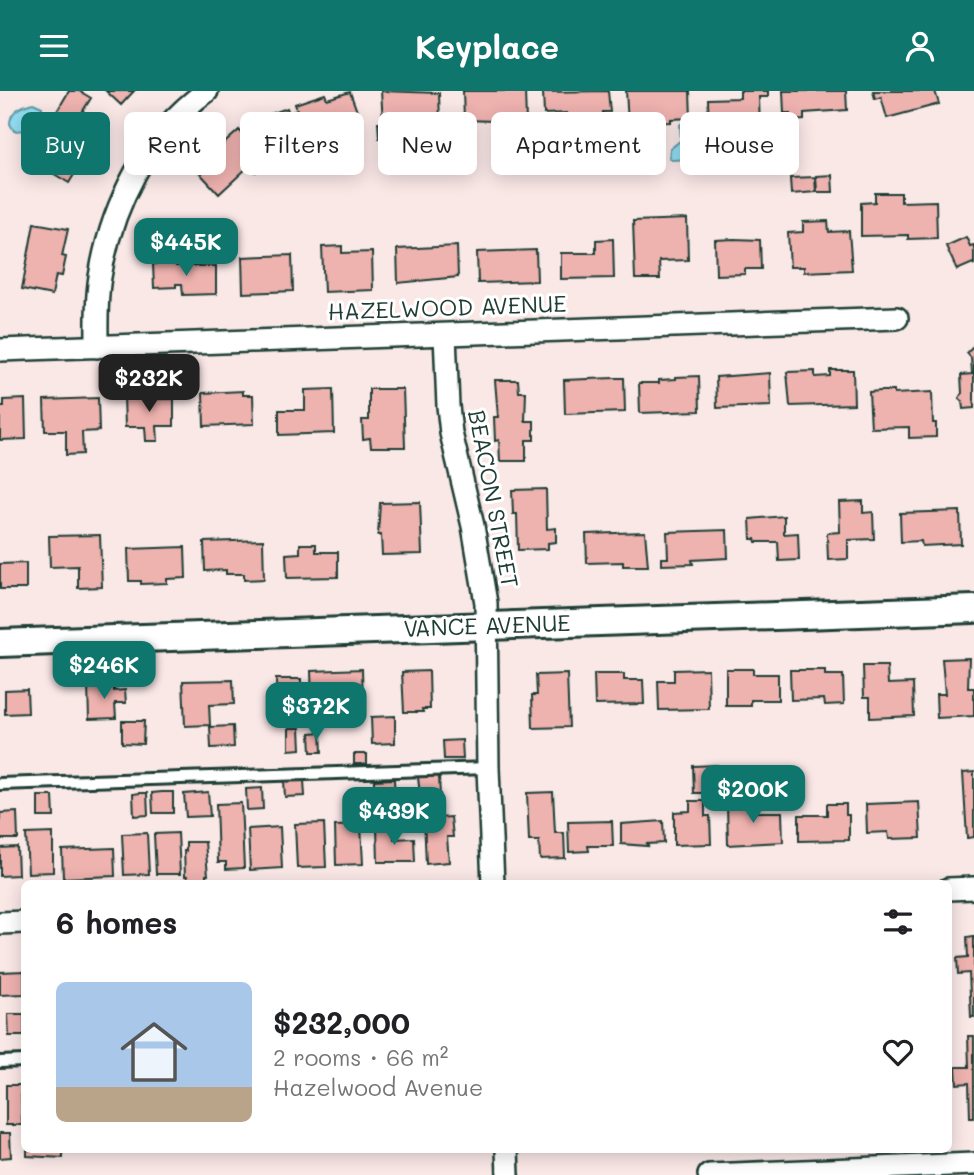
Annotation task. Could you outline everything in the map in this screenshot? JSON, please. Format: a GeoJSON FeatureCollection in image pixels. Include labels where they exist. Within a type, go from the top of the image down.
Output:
{"type":"FeatureCollection","features":[{"type":"Feature","properties":{"kind":"street"},"geometry":{"type":"LineString","coordinates":[[97,347],[100,278],[115,215],[129,184],[158,139],[172,122],[206,91]]}},
{"type":"Feature","properties":{"kind":"street","name":"HAZELWOOD AVENUE"},"geometry":{"type":"LineString","coordinates":[[0,350],[897,319]]}},
{"type":"Feature","properties":{"kind":"street","name":"BEACON STREET"},"geometry":{"type":"LineString","coordinates":[[445,335],[451,433],[481,563],[488,626],[488,768],[493,880]]}},
{"type":"Feature","properties":{"kind":"street","name":"VANCE AVENUE"},"geometry":{"type":"LineString","coordinates":[[0,643],[974,609]]}},
{"type":"Feature","properties":{"kind":"street"},"geometry":{"type":"LineString","coordinates":[[952,888],[974,888]]}},
{"type":"Feature","properties":{"kind":"street"},"geometry":{"type":"LineString","coordinates":[[0,923],[21,922]]}},
{"type":"Feature","properties":{"kind":"street"},"geometry":{"type":"LineString","coordinates":[[507,1153],[508,1175]]}},
{"type":"Feature","properties":{"kind":"street"},"geometry":{"type":"LineString","coordinates":[[709,1175],[974,1164]]}},
{"type":"Feature","properties":{"kind":"lane"},"geometry":{"type":"LineString","coordinates":[[0,784],[488,768]]}},
{"type":"Feature","properties":{"kind":"lane"},"geometry":{"type":"LineString","coordinates":[[0,1062],[21,1061]]}},
{"type":"Feature","properties":{"kind":"water"},"geometry":{"type":"Polygon","coordinates":[[[33,103],[42,107],[42,112],[21,112],[21,130],[14,131],[10,124],[12,116],[20,108],[33,103]]]}},
{"type":"Feature","properties":{"kind":"water"},"geometry":{"type":"Polygon","coordinates":[[[680,141],[680,160],[669,158],[670,149],[680,141]]]}},
{"type":"Feature","properties":{"kind":"building"},"geometry":{"type":"Polygon","coordinates":[[[69,91],[79,91],[91,98],[82,112],[57,112],[69,91]]]}},
{"type":"Feature","properties":{"kind":"building"},"geometry":{"type":"Polygon","coordinates":[[[106,91],[134,91],[121,105],[106,91]]]}},
{"type":"Feature","properties":{"kind":"building"},"geometry":{"type":"Polygon","coordinates":[[[381,91],[439,93],[440,112],[382,112],[381,91]]]}},
{"type":"Feature","properties":{"kind":"building"},"geometry":{"type":"Polygon","coordinates":[[[463,91],[525,91],[526,112],[491,112],[491,121],[477,120],[477,112],[464,112],[463,91]]]}},
{"type":"Feature","properties":{"kind":"building"},"geometry":{"type":"Polygon","coordinates":[[[608,91],[610,112],[544,112],[543,92],[608,91]]]}},
{"type":"Feature","properties":{"kind":"building"},"geometry":{"type":"Polygon","coordinates":[[[626,91],[690,91],[691,112],[680,112],[680,119],[671,119],[671,122],[666,122],[666,112],[627,112],[626,91]]]}},
{"type":"Feature","properties":{"kind":"building"},"geometry":{"type":"Polygon","coordinates":[[[740,91],[768,91],[768,97],[759,97],[759,112],[708,112],[708,99],[740,98],[740,91]]]}},
{"type":"Feature","properties":{"kind":"building"},"geometry":{"type":"Polygon","coordinates":[[[783,91],[846,91],[847,110],[804,113],[804,120],[799,120],[799,112],[784,112],[783,91]]]}},
{"type":"Feature","properties":{"kind":"building"},"geometry":{"type":"Polygon","coordinates":[[[873,91],[935,91],[939,104],[887,118],[881,97],[875,99],[873,91]]]}},
{"type":"Feature","properties":{"kind":"building"},"geometry":{"type":"Polygon","coordinates":[[[350,92],[357,112],[292,112],[297,110],[295,104],[325,94],[327,99],[350,92]]]}},
{"type":"Feature","properties":{"kind":"building"},"geometry":{"type":"Polygon","coordinates":[[[240,131],[240,174],[219,194],[202,175],[226,175],[226,142],[240,131]]]}},
{"type":"Feature","properties":{"kind":"building"},"geometry":{"type":"Polygon","coordinates":[[[56,175],[74,175],[69,183],[56,175]]]}},
{"type":"Feature","properties":{"kind":"building"},"geometry":{"type":"Polygon","coordinates":[[[832,175],[833,192],[817,192],[816,176],[832,175]]]}},
{"type":"Feature","properties":{"kind":"building"},"geometry":{"type":"Polygon","coordinates":[[[815,177],[816,192],[791,194],[790,178],[815,177]]]}},
{"type":"Feature","properties":{"kind":"building"},"geometry":{"type":"Polygon","coordinates":[[[875,193],[901,193],[901,202],[936,201],[937,238],[908,239],[908,235],[861,236],[861,203],[875,202],[875,193]]]}},
{"type":"Feature","properties":{"kind":"building"},"geometry":{"type":"Polygon","coordinates":[[[687,219],[688,260],[659,261],[660,279],[635,279],[633,221],[687,219]]]}},
{"type":"Feature","properties":{"kind":"building"},"geometry":{"type":"Polygon","coordinates":[[[828,221],[829,232],[849,231],[852,270],[804,272],[804,267],[790,267],[788,233],[803,232],[803,222],[828,221]]]}},
{"type":"Feature","properties":{"kind":"building"},"geometry":{"type":"Polygon","coordinates":[[[34,223],[68,229],[62,256],[66,257],[62,276],[56,275],[52,295],[22,289],[34,223]]]}},
{"type":"Feature","properties":{"kind":"building"},"geometry":{"type":"Polygon","coordinates":[[[966,237],[970,246],[974,245],[974,265],[973,263],[957,270],[946,246],[966,237]]]}},
{"type":"Feature","properties":{"kind":"building"},"geometry":{"type":"Polygon","coordinates":[[[613,239],[614,278],[561,279],[561,253],[596,253],[596,240],[613,239]]]}},
{"type":"Feature","properties":{"kind":"building"},"geometry":{"type":"Polygon","coordinates":[[[715,240],[760,240],[761,269],[745,269],[745,274],[716,275],[715,240]]]}},
{"type":"Feature","properties":{"kind":"building"},"geometry":{"type":"Polygon","coordinates":[[[342,246],[342,253],[372,252],[373,290],[324,292],[322,247],[342,246]]]}},
{"type":"Feature","properties":{"kind":"building"},"geometry":{"type":"Polygon","coordinates":[[[457,246],[458,277],[398,283],[397,249],[457,246]]]}},
{"type":"Feature","properties":{"kind":"building"},"geometry":{"type":"Polygon","coordinates":[[[536,250],[537,281],[478,283],[477,252],[536,250]]]}},
{"type":"Feature","properties":{"kind":"building"},"geometry":{"type":"Polygon","coordinates":[[[292,255],[293,291],[243,293],[242,257],[292,255]]]}},
{"type":"Feature","properties":{"kind":"building"},"geometry":{"type":"Polygon","coordinates":[[[176,263],[176,266],[216,266],[216,294],[183,295],[182,284],[176,284],[176,287],[154,288],[153,264],[176,263]]]}},
{"type":"Feature","properties":{"kind":"building"},"geometry":{"type":"Polygon","coordinates":[[[974,346],[974,408],[963,409],[959,398],[962,393],[961,375],[972,374],[971,358],[967,353],[974,346]]]}},
{"type":"Feature","properties":{"kind":"building"},"geometry":{"type":"Polygon","coordinates":[[[830,370],[853,370],[854,404],[790,406],[787,372],[815,371],[815,377],[830,376],[830,370]]]}},
{"type":"Feature","properties":{"kind":"building"},"geometry":{"type":"Polygon","coordinates":[[[770,373],[771,406],[717,408],[716,377],[770,373]]]}},
{"type":"Feature","properties":{"kind":"building"},"geometry":{"type":"Polygon","coordinates":[[[699,376],[700,411],[640,413],[639,383],[659,383],[659,380],[676,377],[699,376]]]}},
{"type":"Feature","properties":{"kind":"building"},"geometry":{"type":"Polygon","coordinates":[[[624,378],[625,412],[565,414],[564,380],[624,378]]]}},
{"type":"Feature","properties":{"kind":"building"},"geometry":{"type":"Polygon","coordinates":[[[495,380],[518,380],[519,392],[526,392],[525,421],[534,421],[534,440],[526,440],[526,461],[500,461],[499,440],[495,441],[494,417],[498,417],[495,380]]]}},
{"type":"Feature","properties":{"kind":"building"},"geometry":{"type":"Polygon","coordinates":[[[333,389],[334,433],[279,435],[279,410],[305,410],[305,390],[333,389]]]}},
{"type":"Feature","properties":{"kind":"building"},"geometry":{"type":"Polygon","coordinates":[[[369,389],[403,389],[405,447],[371,447],[370,438],[363,439],[362,420],[369,420],[369,389]]]}},
{"type":"Feature","properties":{"kind":"building"},"geometry":{"type":"Polygon","coordinates":[[[243,391],[243,395],[253,395],[254,424],[204,426],[203,393],[243,391]]]}},
{"type":"Feature","properties":{"kind":"building"},"geometry":{"type":"Polygon","coordinates":[[[894,391],[894,394],[932,392],[936,437],[909,438],[909,427],[871,428],[869,392],[894,391]]]}},
{"type":"Feature","properties":{"kind":"building"},"geometry":{"type":"Polygon","coordinates":[[[157,395],[158,399],[174,399],[174,426],[157,426],[158,441],[146,441],[145,427],[125,427],[124,396],[157,395]]]}},
{"type":"Feature","properties":{"kind":"building"},"geometry":{"type":"Polygon","coordinates":[[[98,398],[99,431],[82,432],[83,454],[66,455],[66,431],[45,431],[44,400],[98,398]]]}},
{"type":"Feature","properties":{"kind":"building"},"geometry":{"type":"Polygon","coordinates":[[[25,399],[26,439],[0,440],[0,407],[4,407],[4,400],[25,399]]]}},
{"type":"Feature","properties":{"kind":"building"},"geometry":{"type":"Polygon","coordinates":[[[546,489],[547,529],[556,528],[556,542],[548,543],[548,549],[518,550],[517,514],[513,514],[512,490],[546,489]]]}},
{"type":"Feature","properties":{"kind":"building"},"geometry":{"type":"Polygon","coordinates":[[[863,501],[863,513],[873,512],[874,539],[848,540],[848,559],[828,560],[827,533],[840,532],[839,502],[863,501]]]}},
{"type":"Feature","properties":{"kind":"building"},"geometry":{"type":"Polygon","coordinates":[[[420,502],[422,554],[382,555],[381,535],[378,535],[380,503],[420,502]]]}},
{"type":"Feature","properties":{"kind":"building"},"geometry":{"type":"Polygon","coordinates":[[[960,511],[961,544],[922,546],[921,541],[901,542],[900,513],[960,511]]]}},
{"type":"Feature","properties":{"kind":"building"},"geometry":{"type":"Polygon","coordinates":[[[784,516],[784,534],[798,533],[799,560],[779,561],[778,542],[756,542],[751,539],[750,519],[784,516]]]}},
{"type":"Feature","properties":{"kind":"building"},"geometry":{"type":"Polygon","coordinates":[[[727,530],[728,558],[692,560],[693,564],[662,565],[662,558],[668,558],[667,532],[727,530]]]}},
{"type":"Feature","properties":{"kind":"building"},"geometry":{"type":"Polygon","coordinates":[[[645,532],[648,566],[623,566],[623,562],[587,563],[586,534],[645,532]]]}},
{"type":"Feature","properties":{"kind":"building"},"geometry":{"type":"Polygon","coordinates":[[[100,535],[102,587],[78,588],[78,566],[50,567],[49,536],[100,535]]]}},
{"type":"Feature","properties":{"kind":"building"},"geometry":{"type":"Polygon","coordinates":[[[263,540],[264,579],[244,580],[244,574],[226,574],[226,570],[205,571],[204,542],[263,540]]]}},
{"type":"Feature","properties":{"kind":"building"},"geometry":{"type":"Polygon","coordinates":[[[300,544],[316,544],[316,552],[338,552],[338,577],[287,578],[286,554],[300,553],[300,544]]]}},
{"type":"Feature","properties":{"kind":"building"},"geometry":{"type":"Polygon","coordinates":[[[185,547],[186,578],[167,579],[167,583],[141,584],[141,581],[129,581],[128,549],[185,547]]]}},
{"type":"Feature","properties":{"kind":"building"},"geometry":{"type":"Polygon","coordinates":[[[26,563],[26,589],[0,589],[0,564],[26,563]]]}},
{"type":"Feature","properties":{"kind":"building"},"geometry":{"type":"Polygon","coordinates":[[[969,658],[968,688],[974,688],[974,716],[937,718],[936,694],[945,694],[942,659],[969,658]]]}},
{"type":"Feature","properties":{"kind":"building"},"geometry":{"type":"Polygon","coordinates":[[[863,666],[887,666],[888,684],[913,683],[914,716],[870,718],[870,697],[864,697],[863,666]]]}},
{"type":"Feature","properties":{"kind":"building"},"geometry":{"type":"Polygon","coordinates":[[[362,669],[363,702],[352,702],[352,696],[312,698],[311,671],[362,669]]]}},
{"type":"Feature","properties":{"kind":"building"},"geometry":{"type":"Polygon","coordinates":[[[708,669],[709,709],[659,710],[658,681],[674,681],[674,670],[708,669]]]}},
{"type":"Feature","properties":{"kind":"building"},"geometry":{"type":"Polygon","coordinates":[[[726,669],[753,669],[753,674],[778,674],[778,700],[751,700],[751,706],[726,706],[726,669]]]}},
{"type":"Feature","properties":{"kind":"building"},"geometry":{"type":"Polygon","coordinates":[[[790,670],[825,670],[825,675],[843,675],[844,704],[825,705],[824,699],[791,700],[790,670]]]}},
{"type":"Feature","properties":{"kind":"building"},"geometry":{"type":"Polygon","coordinates":[[[429,671],[430,709],[422,709],[423,712],[404,712],[402,672],[429,671]]]}},
{"type":"Feature","properties":{"kind":"building"},"geometry":{"type":"Polygon","coordinates":[[[567,674],[569,727],[533,728],[532,695],[537,695],[536,675],[567,674]]]}},
{"type":"Feature","properties":{"kind":"building"},"geometry":{"type":"Polygon","coordinates":[[[594,674],[624,674],[624,680],[643,680],[644,704],[595,705],[594,674]]]}},
{"type":"Feature","properties":{"kind":"building"},"geometry":{"type":"Polygon","coordinates":[[[276,679],[301,679],[302,717],[277,718],[276,679]]]}},
{"type":"Feature","properties":{"kind":"building"},"geometry":{"type":"Polygon","coordinates":[[[233,680],[234,704],[209,705],[210,725],[185,726],[183,681],[233,680]]]}},
{"type":"Feature","properties":{"kind":"building"},"geometry":{"type":"Polygon","coordinates":[[[96,682],[114,684],[114,691],[125,690],[126,703],[115,703],[116,718],[89,719],[88,686],[96,685],[96,682]]]}},
{"type":"Feature","properties":{"kind":"building"},"geometry":{"type":"Polygon","coordinates":[[[27,689],[28,713],[5,714],[5,690],[27,689]]]}},
{"type":"Feature","properties":{"kind":"building"},"geometry":{"type":"Polygon","coordinates":[[[395,716],[395,743],[372,744],[371,717],[395,716]]]}},
{"type":"Feature","properties":{"kind":"building"},"geometry":{"type":"Polygon","coordinates":[[[122,721],[144,721],[143,744],[122,743],[122,721]]]}},
{"type":"Feature","properties":{"kind":"building"},"geometry":{"type":"Polygon","coordinates":[[[233,726],[234,747],[211,748],[210,727],[233,726]]]}},
{"type":"Feature","properties":{"kind":"building"},"geometry":{"type":"Polygon","coordinates":[[[289,728],[300,728],[301,749],[289,750],[289,728]]]}},
{"type":"Feature","properties":{"kind":"building"},"geometry":{"type":"Polygon","coordinates":[[[321,732],[322,752],[311,752],[310,733],[321,732]]]}},
{"type":"Feature","properties":{"kind":"building"},"geometry":{"type":"Polygon","coordinates":[[[462,740],[463,759],[444,759],[443,741],[462,740]]]}},
{"type":"Feature","properties":{"kind":"building"},"geometry":{"type":"Polygon","coordinates":[[[354,754],[367,754],[367,764],[354,764],[354,754]]]}},
{"type":"Feature","properties":{"kind":"building"},"geometry":{"type":"Polygon","coordinates":[[[717,765],[718,793],[694,793],[693,766],[717,765]]]}},
{"type":"Feature","properties":{"kind":"building"},"geometry":{"type":"Polygon","coordinates":[[[974,772],[974,837],[967,838],[963,773],[974,772]]]}},
{"type":"Feature","properties":{"kind":"building"},"geometry":{"type":"Polygon","coordinates":[[[439,776],[440,796],[437,796],[437,803],[421,804],[418,777],[439,776]]]}},
{"type":"Feature","properties":{"kind":"building"},"geometry":{"type":"Polygon","coordinates":[[[394,779],[395,801],[374,802],[374,780],[394,779]]]}},
{"type":"Feature","properties":{"kind":"building"},"geometry":{"type":"Polygon","coordinates":[[[304,780],[305,796],[285,797],[284,781],[304,780]]]}},
{"type":"Feature","properties":{"kind":"building"},"geometry":{"type":"Polygon","coordinates":[[[262,788],[263,809],[247,810],[246,789],[262,788]]]}},
{"type":"Feature","properties":{"kind":"building"},"geometry":{"type":"Polygon","coordinates":[[[173,792],[173,813],[153,813],[152,793],[173,792]]]}},
{"type":"Feature","properties":{"kind":"building"},"geometry":{"type":"Polygon","coordinates":[[[208,792],[210,816],[186,817],[184,794],[208,792]]]}},
{"type":"Feature","properties":{"kind":"building"},"geometry":{"type":"Polygon","coordinates":[[[553,792],[555,833],[564,833],[565,858],[540,859],[539,841],[529,841],[527,793],[553,792]]]}},
{"type":"Feature","properties":{"kind":"building"},"geometry":{"type":"Polygon","coordinates":[[[147,793],[148,815],[134,816],[133,794],[147,793]]]}},
{"type":"Feature","properties":{"kind":"building"},"geometry":{"type":"Polygon","coordinates":[[[369,795],[370,817],[350,817],[349,796],[369,795]]]}},
{"type":"Feature","properties":{"kind":"building"},"geometry":{"type":"Polygon","coordinates":[[[38,796],[53,796],[54,817],[38,817],[38,796]]]}},
{"type":"Feature","properties":{"kind":"building"},"geometry":{"type":"Polygon","coordinates":[[[690,801],[705,801],[705,816],[710,816],[711,844],[674,845],[674,812],[690,811],[690,801]]]}},
{"type":"Feature","properties":{"kind":"building"},"geometry":{"type":"Polygon","coordinates":[[[919,802],[921,838],[889,839],[888,832],[867,833],[866,804],[919,802]]]}},
{"type":"Feature","properties":{"kind":"building"},"geometry":{"type":"Polygon","coordinates":[[[241,803],[244,868],[226,869],[226,862],[218,862],[216,804],[241,803]]]}},
{"type":"Feature","properties":{"kind":"building"},"geometry":{"type":"Polygon","coordinates":[[[756,803],[756,812],[782,812],[783,842],[728,845],[727,804],[756,803]]]}},
{"type":"Feature","properties":{"kind":"building"},"geometry":{"type":"Polygon","coordinates":[[[827,804],[846,804],[849,840],[799,841],[799,815],[827,815],[827,804]]]}},
{"type":"Feature","properties":{"kind":"building"},"geometry":{"type":"Polygon","coordinates":[[[17,812],[18,839],[0,839],[0,813],[17,812]]]}},
{"type":"Feature","properties":{"kind":"building"},"geometry":{"type":"Polygon","coordinates":[[[451,817],[453,837],[447,837],[449,862],[426,864],[424,819],[451,817]]]}},
{"type":"Feature","properties":{"kind":"building"},"geometry":{"type":"Polygon","coordinates":[[[612,821],[613,846],[588,846],[589,851],[569,852],[568,822],[612,821]]]}},
{"type":"Feature","properties":{"kind":"building"},"geometry":{"type":"Polygon","coordinates":[[[663,821],[664,843],[647,844],[648,846],[621,844],[621,824],[663,821]]]}},
{"type":"Feature","properties":{"kind":"building"},"geometry":{"type":"Polygon","coordinates":[[[324,823],[326,867],[297,868],[295,824],[324,823]]]}},
{"type":"Feature","properties":{"kind":"building"},"geometry":{"type":"Polygon","coordinates":[[[361,825],[363,864],[336,865],[335,826],[361,825]]]}},
{"type":"Feature","properties":{"kind":"building"},"geometry":{"type":"Polygon","coordinates":[[[280,827],[282,868],[250,870],[248,829],[280,827]]]}},
{"type":"Feature","properties":{"kind":"building"},"geometry":{"type":"Polygon","coordinates":[[[377,827],[393,827],[394,839],[414,838],[415,862],[378,862],[377,827]]]}},
{"type":"Feature","properties":{"kind":"building"},"geometry":{"type":"Polygon","coordinates":[[[53,833],[53,872],[28,873],[26,834],[53,833]]]}},
{"type":"Feature","properties":{"kind":"building"},"geometry":{"type":"Polygon","coordinates":[[[147,833],[149,874],[124,875],[122,834],[147,833]]]}},
{"type":"Feature","properties":{"kind":"building"},"geometry":{"type":"Polygon","coordinates":[[[178,833],[180,874],[156,874],[154,834],[178,833]]]}},
{"type":"Feature","properties":{"kind":"building"},"geometry":{"type":"Polygon","coordinates":[[[186,842],[205,842],[208,875],[206,880],[188,880],[185,876],[186,842]]]}},
{"type":"Feature","properties":{"kind":"building"},"geometry":{"type":"Polygon","coordinates":[[[17,847],[18,875],[0,876],[0,848],[17,847]]]}},
{"type":"Feature","properties":{"kind":"building"},"geometry":{"type":"Polygon","coordinates":[[[114,848],[115,876],[63,878],[62,850],[114,848]]]}},
{"type":"Feature","properties":{"kind":"building"},"geometry":{"type":"Polygon","coordinates":[[[974,936],[974,1017],[971,1017],[969,973],[958,974],[957,958],[968,957],[967,937],[974,936]]]}},
{"type":"Feature","properties":{"kind":"building"},"geometry":{"type":"Polygon","coordinates":[[[21,971],[21,994],[0,995],[0,972],[21,971]]]}},
{"type":"Feature","properties":{"kind":"building"},"geometry":{"type":"Polygon","coordinates":[[[8,1014],[21,1014],[21,1036],[9,1036],[8,1014]]]}},
{"type":"Feature","properties":{"kind":"building"},"geometry":{"type":"Polygon","coordinates":[[[968,1036],[974,1036],[974,1118],[970,1118],[969,1083],[957,1084],[956,1067],[969,1067],[968,1036]]]}},
{"type":"Feature","properties":{"kind":"building"},"geometry":{"type":"Polygon","coordinates":[[[6,1085],[21,1085],[21,1125],[6,1125],[6,1085]]]}},
{"type":"Feature","properties":{"kind":"building"},"geometry":{"type":"Polygon","coordinates":[[[0,1133],[10,1133],[11,1157],[0,1158],[0,1133]]]}},
{"type":"Feature","properties":{"kind":"building"},"geometry":{"type":"Polygon","coordinates":[[[27,1153],[63,1153],[63,1158],[27,1156],[27,1153]]]}}]}
